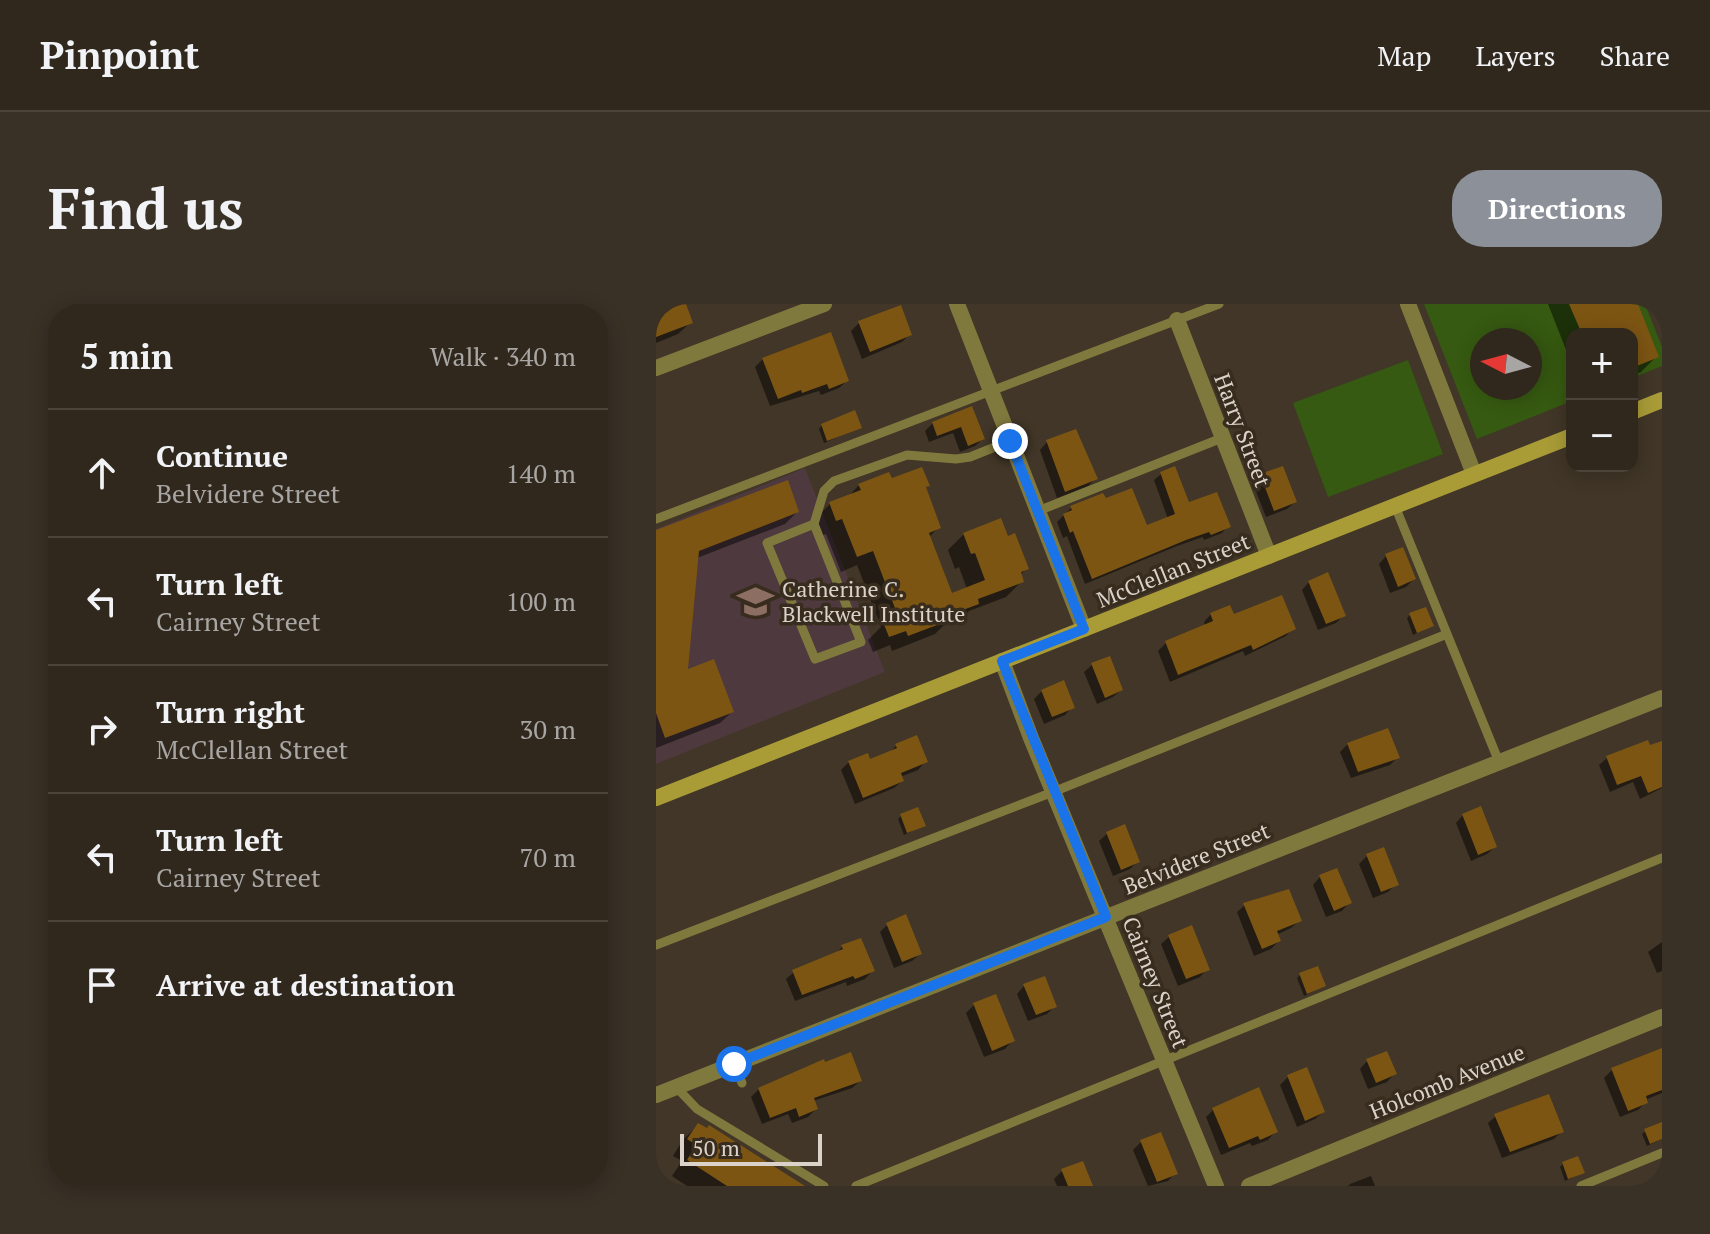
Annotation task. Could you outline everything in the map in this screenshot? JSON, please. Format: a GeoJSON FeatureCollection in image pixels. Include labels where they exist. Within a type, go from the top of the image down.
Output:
{"type":"FeatureCollection","features":[{"type":"Feature","properties":{"kind":"street"},"geometry":{"type":"LineString","coordinates":[[656,368],[824,304]]}},
{"type":"Feature","properties":{"kind":"street"},"geometry":{"type":"LineString","coordinates":[[957,304],[1084,629]]}},
{"type":"Feature","properties":{"kind":"street"},"geometry":{"type":"LineString","coordinates":[[1408,304],[1474,474]]}},
{"type":"Feature","properties":{"kind":"street","name":"Harry Street"},"geometry":{"type":"LineString","coordinates":[[1177,320],[1269,556]]}},
{"type":"Feature","properties":{"kind":"street"},"geometry":{"type":"LineString","coordinates":[[1638,410],[1662,400]]}},
{"type":"Feature","properties":{"kind":"street","name":"McClellan Street"},"geometry":{"type":"LineString","coordinates":[[656,798],[1566,438]]}},
{"type":"Feature","properties":{"kind":"street","name":"Cairney Street"},"geometry":{"type":"LineString","coordinates":[[1002,661],[1216,1186]]}},
{"type":"Feature","properties":{"kind":"street","name":"Belvidere Street"},"geometry":{"type":"LineString","coordinates":[[656,1095],[1662,698]]}},
{"type":"Feature","properties":{"kind":"street","name":"Holcomb Avenue"},"geometry":{"type":"LineString","coordinates":[[1249,1186],[1662,1017]]}},
{"type":"Feature","properties":{"kind":"lane"},"geometry":{"type":"LineString","coordinates":[[656,519],[1219,304]]}},
{"type":"Feature","properties":{"kind":"lane"},"geometry":{"type":"LineString","coordinates":[[1038,511],[1222,438]]}},
{"type":"Feature","properties":{"kind":"lane"},"geometry":{"type":"LineString","coordinates":[[814,524],[767,543],[815,659],[861,642],[814,524],[824,491],[834,481],[907,455],[956,459],[970,457],[1010,441]]}},
{"type":"Feature","properties":{"kind":"lane"},"geometry":{"type":"LineString","coordinates":[[1395,506],[1499,762]]}},
{"type":"Feature","properties":{"kind":"lane"},"geometry":{"type":"LineString","coordinates":[[656,945],[1053,792],[1447,634]]}},
{"type":"Feature","properties":{"kind":"lane"},"geometry":{"type":"LineString","coordinates":[[856,1186],[1662,858]]}},
{"type":"Feature","properties":{"kind":"lane"},"geometry":{"type":"LineString","coordinates":[[734,1064],[742,1083]]}},
{"type":"Feature","properties":{"kind":"lane"},"geometry":{"type":"LineString","coordinates":[[676,1087],[697,1109],[824,1186]]}},
{"type":"Feature","properties":{"kind":"lane"},"geometry":{"type":"LineString","coordinates":[[757,1145],[765,1134]]}},
{"type":"Feature","properties":{"kind":"lane"},"geometry":{"type":"LineString","coordinates":[[1581,1186],[1662,1153]]}},
{"type":"Feature","properties":{"kind":"shaded area","name":"Catherine C. Blackwell Institute"},"geometry":{"type":"Polygon","coordinates":[[[805,468],[885,672],[656,764],[656,529],[805,468]]]}},
{"type":"Feature","properties":{"kind":"green space"},"geometry":{"type":"Polygon","coordinates":[[[1424,304],[1645,304],[1662,347],[1662,366],[1638,376],[1638,328],[1566,328],[1566,403],[1477,439],[1424,304]]]}},
{"type":"Feature","properties":{"kind":"green space"},"geometry":{"type":"Polygon","coordinates":[[[1408,360],[1443,454],[1328,497],[1293,403],[1408,360]]]}},
{"type":"Feature","properties":{"kind":"building"},"geometry":{"type":"Polygon","coordinates":[[[656,304],[686,304],[693,323],[656,337],[656,304]]]}},
{"type":"Feature","properties":{"kind":"building"},"geometry":{"type":"Polygon","coordinates":[[[1569,304],[1638,304],[1659,357],[1638,366],[1638,328],[1579,328],[1569,304]]]}},
{"type":"Feature","properties":{"kind":"building"},"geometry":{"type":"Polygon","coordinates":[[[901,305],[912,335],[870,352],[858,321],[901,305]]]}},
{"type":"Feature","properties":{"kind":"building"},"geometry":{"type":"Polygon","coordinates":[[[831,332],[849,381],[829,389],[827,384],[802,393],[801,390],[778,399],[762,358],[831,332]]]}},
{"type":"Feature","properties":{"kind":"building"},"geometry":{"type":"Polygon","coordinates":[[[972,406],[985,439],[968,446],[961,427],[937,436],[932,422],[972,406]]]}},
{"type":"Feature","properties":{"kind":"building"},"geometry":{"type":"Polygon","coordinates":[[[855,410],[862,428],[827,441],[821,424],[855,410]]]}},
{"type":"Feature","properties":{"kind":"building"},"geometry":{"type":"Polygon","coordinates":[[[1076,429],[1098,479],[1065,492],[1046,440],[1076,429]]]}},
{"type":"Feature","properties":{"kind":"building"},"geometry":{"type":"Polygon","coordinates":[[[1175,466],[1189,502],[1217,492],[1231,527],[1186,540],[1092,579],[1063,514],[1072,510],[1070,506],[1103,493],[1106,498],[1132,488],[1147,525],[1175,514],[1160,472],[1175,466]]]}},
{"type":"Feature","properties":{"kind":"building"},"geometry":{"type":"Polygon","coordinates":[[[1283,466],[1297,502],[1274,511],[1260,474],[1283,466]]]}},
{"type":"Feature","properties":{"kind":"building"},"geometry":{"type":"Polygon","coordinates":[[[922,467],[941,528],[929,533],[952,593],[985,580],[963,533],[1001,518],[1008,536],[1015,533],[1029,569],[1021,572],[1024,582],[978,599],[979,604],[952,614],[953,619],[908,636],[906,631],[889,637],[883,622],[898,616],[873,551],[857,557],[842,519],[836,521],[829,502],[861,490],[858,484],[889,472],[892,478],[922,467]]]}},
{"type":"Feature","properties":{"kind":"building"},"geometry":{"type":"Polygon","coordinates":[[[788,480],[799,512],[699,551],[688,669],[714,659],[734,712],[665,738],[656,713],[656,530],[788,480]]]}},
{"type":"Feature","properties":{"kind":"building"},"geometry":{"type":"Polygon","coordinates":[[[1403,547],[1416,579],[1398,587],[1385,554],[1403,547]]]}},
{"type":"Feature","properties":{"kind":"building"},"geometry":{"type":"Polygon","coordinates":[[[1328,572],[1346,616],[1326,624],[1308,581],[1328,572]]]}},
{"type":"Feature","properties":{"kind":"building"},"geometry":{"type":"Polygon","coordinates":[[[1282,595],[1296,629],[1253,650],[1251,645],[1178,675],[1165,641],[1213,621],[1210,613],[1230,605],[1234,614],[1282,595]]]}},
{"type":"Feature","properties":{"kind":"building"},"geometry":{"type":"Polygon","coordinates":[[[1426,607],[1434,626],[1417,633],[1409,613],[1426,607]]]}},
{"type":"Feature","properties":{"kind":"building"},"geometry":{"type":"Polygon","coordinates":[[[1110,656],[1123,690],[1105,698],[1091,663],[1110,656]]]}},
{"type":"Feature","properties":{"kind":"building"},"geometry":{"type":"Polygon","coordinates":[[[1064,680],[1075,708],[1052,717],[1041,690],[1064,680]]]}},
{"type":"Feature","properties":{"kind":"building"},"geometry":{"type":"Polygon","coordinates":[[[1388,728],[1400,758],[1358,772],[1347,743],[1388,728]]]}},
{"type":"Feature","properties":{"kind":"building"},"geometry":{"type":"Polygon","coordinates":[[[917,735],[928,762],[901,773],[904,781],[863,798],[848,761],[868,753],[870,759],[897,748],[895,744],[917,735]]]}},
{"type":"Feature","properties":{"kind":"building"},"geometry":{"type":"Polygon","coordinates":[[[1648,740],[1650,745],[1662,741],[1662,787],[1648,793],[1641,776],[1617,785],[1606,756],[1648,740]]]}},
{"type":"Feature","properties":{"kind":"building"},"geometry":{"type":"Polygon","coordinates":[[[1481,806],[1497,847],[1478,855],[1462,814],[1481,806]]]}},
{"type":"Feature","properties":{"kind":"building"},"geometry":{"type":"Polygon","coordinates":[[[918,807],[926,826],[907,833],[900,814],[918,807]]]}},
{"type":"Feature","properties":{"kind":"building"},"geometry":{"type":"Polygon","coordinates":[[[1125,824],[1140,862],[1121,870],[1106,832],[1125,824]]]}},
{"type":"Feature","properties":{"kind":"building"},"geometry":{"type":"Polygon","coordinates":[[[1384,847],[1399,885],[1381,892],[1366,854],[1384,847]]]}},
{"type":"Feature","properties":{"kind":"building"},"geometry":{"type":"Polygon","coordinates":[[[1337,868],[1352,903],[1334,911],[1319,875],[1337,868]]]}},
{"type":"Feature","properties":{"kind":"building"},"geometry":{"type":"Polygon","coordinates":[[[1289,889],[1302,921],[1277,931],[1281,941],[1262,949],[1243,903],[1289,889]]]}},
{"type":"Feature","properties":{"kind":"building"},"geometry":{"type":"Polygon","coordinates":[[[906,914],[922,954],[902,962],[886,923],[906,914]]]}},
{"type":"Feature","properties":{"kind":"building"},"geometry":{"type":"Polygon","coordinates":[[[1192,925],[1210,970],[1186,979],[1168,935],[1192,925]]]}},
{"type":"Feature","properties":{"kind":"building"},"geometry":{"type":"Polygon","coordinates":[[[861,938],[875,971],[802,995],[792,970],[843,949],[841,945],[861,938]]]}},
{"type":"Feature","properties":{"kind":"building"},"geometry":{"type":"Polygon","coordinates":[[[1318,966],[1326,986],[1307,994],[1299,973],[1318,966]]]}},
{"type":"Feature","properties":{"kind":"building"},"geometry":{"type":"Polygon","coordinates":[[[1045,976],[1057,1007],[1036,1015],[1023,984],[1045,976]]]}},
{"type":"Feature","properties":{"kind":"building"},"geometry":{"type":"Polygon","coordinates":[[[996,994],[1015,1041],[992,1051],[973,1003],[996,994]]]}},
{"type":"Feature","properties":{"kind":"building"},"geometry":{"type":"Polygon","coordinates":[[[1662,1048],[1662,1090],[1646,1096],[1648,1103],[1628,1111],[1611,1068],[1662,1048]]]}},
{"type":"Feature","properties":{"kind":"building"},"geometry":{"type":"Polygon","coordinates":[[[1387,1051],[1397,1074],[1376,1083],[1366,1059],[1387,1051]]]}},
{"type":"Feature","properties":{"kind":"building"},"geometry":{"type":"Polygon","coordinates":[[[851,1052],[862,1081],[814,1098],[818,1109],[799,1117],[796,1108],[770,1118],[758,1088],[824,1059],[825,1062],[851,1052]]]}},
{"type":"Feature","properties":{"kind":"building"},"geometry":{"type":"Polygon","coordinates":[[[1307,1067],[1325,1112],[1305,1121],[1287,1075],[1307,1067]]]}},
{"type":"Feature","properties":{"kind":"building"},"geometry":{"type":"Polygon","coordinates":[[[1259,1087],[1278,1132],[1260,1140],[1258,1136],[1229,1148],[1212,1108],[1259,1087]]]}},
{"type":"Feature","properties":{"kind":"building"},"geometry":{"type":"Polygon","coordinates":[[[1549,1094],[1564,1132],[1510,1152],[1494,1114],[1549,1094]]]}},
{"type":"Feature","properties":{"kind":"building"},"geometry":{"type":"Polygon","coordinates":[[[1662,1122],[1662,1139],[1650,1144],[1644,1129],[1662,1122]]]}},
{"type":"Feature","properties":{"kind":"building"},"geometry":{"type":"Polygon","coordinates":[[[698,1123],[707,1128],[709,1125],[805,1186],[727,1186],[687,1160],[696,1145],[687,1139],[698,1123]]]}},
{"type":"Feature","properties":{"kind":"building"},"geometry":{"type":"Polygon","coordinates":[[[1161,1132],[1178,1174],[1157,1182],[1140,1140],[1161,1132]]]}},
{"type":"Feature","properties":{"kind":"building"},"geometry":{"type":"Polygon","coordinates":[[[1578,1156],[1585,1173],[1568,1179],[1562,1162],[1578,1156]]]}},
{"type":"Feature","properties":{"kind":"building"},"geometry":{"type":"Polygon","coordinates":[[[1083,1161],[1093,1186],[1068,1186],[1061,1169],[1083,1161]]]}},
{"type":"Feature","properties":{"kind":"place","name":"Catherine C. Blackwell Institute"},"geometry":{"type":"Point","coordinates":[756,601]}},
{"type":"Feature","properties":{"kind":"route"},"geometry":{"type":"LineString","coordinates":[[734,1064],[1106,917],[1002,661],[1084,629],[1010,441]]}}]}
